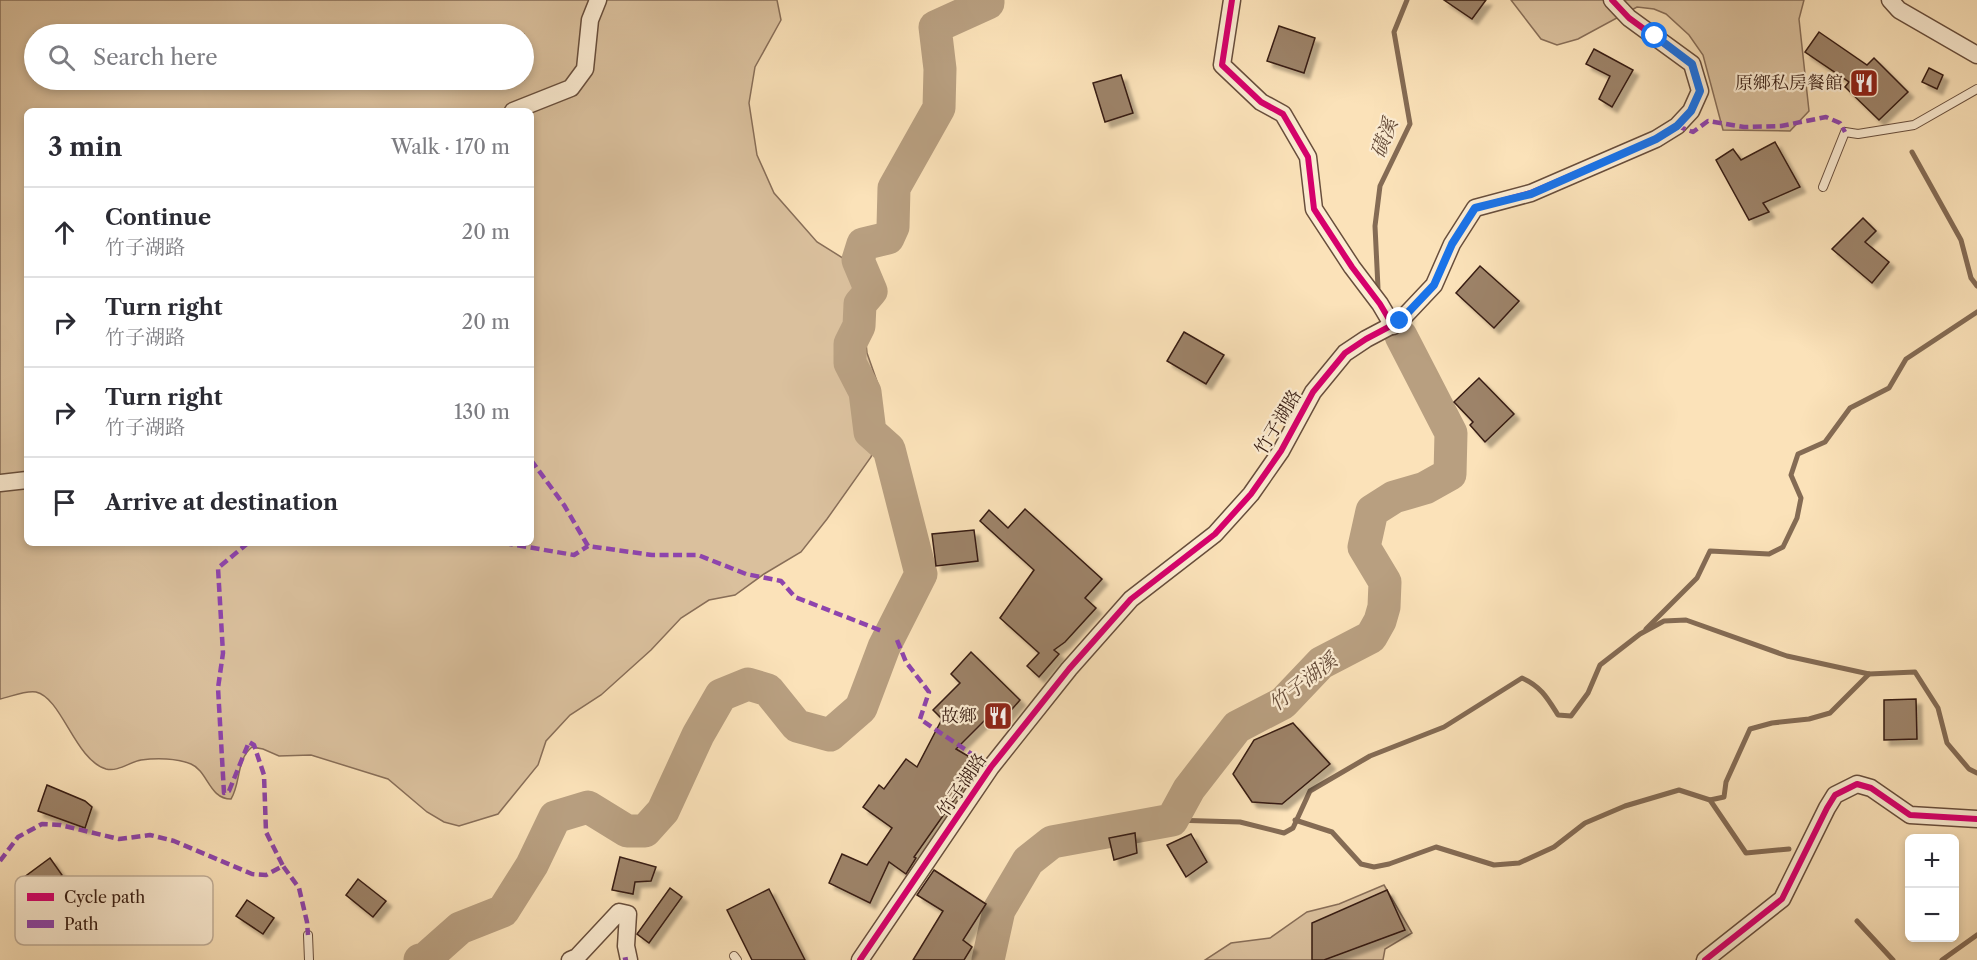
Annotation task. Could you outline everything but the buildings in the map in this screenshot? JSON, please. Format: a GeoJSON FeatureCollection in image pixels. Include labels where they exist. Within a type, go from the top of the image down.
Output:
{"type":"FeatureCollection","features":[{"type":"Feature","properties":{"kind":"street"},"geometry":{"type":"LineString","coordinates":[[521,108],[571,88],[585,69],[590,20],[598,0]]}},
{"type":"Feature","properties":{"kind":"street"},"geometry":{"type":"LineString","coordinates":[[1232,0],[1222,65],[1261,102],[1283,114],[1308,157],[1314,209],[1393,326]]}},
{"type":"Feature","properties":{"kind":"street","name":"竹子湖路"},"geometry":{"type":"LineString","coordinates":[[860,960],[991,766],[1069,669],[1131,599],[1215,534],[1251,494],[1281,451],[1313,392],[1345,353],[1400,321],[1434,285],[1452,244],[1475,208],[1531,194],[1656,139],[1677,126],[1691,111],[1700,91],[1692,64],[1629,18],[1612,0]]}},
{"type":"Feature","properties":{"kind":"street"},"geometry":{"type":"LineString","coordinates":[[1890,0],[1899,10],[1977,55]]}},
{"type":"Feature","properties":{"kind":"street"},"geometry":{"type":"LineString","coordinates":[[0,483],[24,480]]}},
{"type":"Feature","properties":{"kind":"street"},"geometry":{"type":"LineString","coordinates":[[1705,960],[1782,899],[1827,808],[1835,795],[1848,787],[1857,784],[1871,788],[1910,815],[1977,819]]}},
{"type":"Feature","properties":{"kind":"street"},"geometry":{"type":"LineString","coordinates":[[570,960],[577,957],[619,912],[628,914],[626,945],[629,960]]}},
{"type":"Feature","properties":{"kind":"lane"},"geometry":{"type":"LineString","coordinates":[[1823,187],[1845,132],[1858,134],[1914,125],[1977,89]]}},
{"type":"Feature","properties":{"kind":"lane"},"geometry":{"type":"LineString","coordinates":[[308,935],[309,958]]}},
{"type":"Feature","properties":{"kind":"shaded area"},"geometry":{"type":"Polygon","coordinates":[[[0,0],[777,0],[781,20],[755,67],[749,103],[757,155],[774,193],[817,242],[846,260],[860,282],[867,353],[880,390],[882,417],[882,428],[871,457],[801,552],[735,595],[709,600],[681,618],[651,650],[601,695],[570,715],[546,741],[538,765],[498,814],[459,826],[444,822],[427,812],[388,779],[311,755],[279,756],[252,747],[243,758],[231,799],[218,795],[197,768],[179,761],[141,760],[119,768],[106,769],[86,754],[54,705],[36,692],[0,699],[0,0]]]}},
{"type":"Feature","properties":{"kind":"shaded area"},"geometry":{"type":"Polygon","coordinates":[[[1511,0],[1804,0],[1799,19],[1809,111],[1790,131],[1723,130],[1703,55],[1689,35],[1666,14],[1654,9],[1637,7],[1578,39],[1557,45],[1541,39],[1511,0]]]}},
{"type":"Feature","properties":{"kind":"shaded area"},"geometry":{"type":"Polygon","coordinates":[[[1384,885],[1412,933],[1385,949],[1383,960],[1205,960],[1231,943],[1270,938],[1307,912],[1339,904],[1384,885]]]}},
{"type":"Feature","properties":{"kind":"waterway"},"geometry":{"type":"LineString","coordinates":[[420,960],[425,959],[460,928],[503,911],[532,865],[555,817],[588,807],[627,831],[645,831],[663,811],[698,735],[721,695],[748,684],[768,690],[797,726],[830,735],[861,708],[884,647],[921,574],[889,449],[870,432],[865,392],[850,363],[850,344],[859,326],[860,304],[871,291],[858,260],[863,244],[888,238],[893,227],[894,188],[939,108],[940,69],[935,27],[988,3],[988,0]]}},
{"type":"Feature","properties":{"kind":"waterway","name":"磺溪"},"geometry":{"type":"LineString","coordinates":[[1378,288],[1375,226],[1380,186],[1410,124],[1394,32],[1407,0]]}},
{"type":"Feature","properties":{"kind":"waterway"},"geometry":{"type":"LineString","coordinates":[[1912,152],[1961,240],[1971,278],[1977,286]]}},
{"type":"Feature","properties":{"kind":"waterway"},"geometry":{"type":"LineString","coordinates":[[1646,629],[1697,578],[1710,551],[1769,554],[1783,547],[1797,518],[1801,498],[1791,475],[1798,454],[1825,442],[1850,408],[1889,388],[1906,359],[1977,312]]}},
{"type":"Feature","properties":{"kind":"waterway","name":"竹子湖溪"},"geometry":{"type":"LineString","coordinates":[[988,960],[999,910],[1028,861],[1052,842],[1172,820],[1189,789],[1237,727],[1283,703],[1321,663],[1371,637],[1380,621],[1384,607],[1385,582],[1364,547],[1372,511],[1394,497],[1425,488],[1450,474],[1451,433],[1401,336]]}},
{"type":"Feature","properties":{"kind":"waterway"},"geometry":{"type":"LineString","coordinates":[[1172,820],[1240,822],[1284,833],[1293,828],[1310,791],[1370,756],[1444,727],[1522,678],[1539,689],[1558,715],[1571,716],[1588,693],[1600,665],[1640,634],[1664,621],[1686,620],[1787,656],[1869,674],[1915,672],[1938,708],[1947,743],[1969,769],[1977,773]]}},
{"type":"Feature","properties":{"kind":"waterway"},"geometry":{"type":"LineString","coordinates":[[1710,800],[1724,797],[1726,782],[1750,729],[1830,713],[1869,674]]}},
{"type":"Feature","properties":{"kind":"waterway"},"geometry":{"type":"LineString","coordinates":[[1295,820],[1332,832],[1361,864],[1374,867],[1436,847],[1494,865],[1519,863],[1554,847],[1585,823],[1625,806],[1679,790],[1710,800],[1746,853],[1789,849]]}},
{"type":"Feature","properties":{"kind":"waterway"},"geometry":{"type":"LineString","coordinates":[[1857,921],[1893,960]]}},
{"type":"Feature","properties":{"kind":"waterway"},"geometry":{"type":"LineString","coordinates":[[1942,960],[1977,935]]}},
{"type":"Feature","properties":{"kind":"marked path"},"geometry":{"type":"LineString","coordinates":[[1677,126],[1693,132],[1708,121],[1744,127],[1781,126],[1826,117],[1840,123],[1845,132]]}},
{"type":"Feature","properties":{"kind":"marked path"},"geometry":{"type":"LineString","coordinates":[[534,464],[564,505],[588,546],[652,555],[698,555],[746,574],[781,581],[795,597],[882,631]]}},
{"type":"Feature","properties":{"kind":"marked path"},"geometry":{"type":"LineString","coordinates":[[244,546],[218,568],[223,653],[218,688],[224,793],[229,791],[249,742],[254,745],[264,775],[266,832],[283,866]]}},
{"type":"Feature","properties":{"kind":"marked path"},"geometry":{"type":"LineString","coordinates":[[522,546],[574,555],[588,546]]}},
{"type":"Feature","properties":{"kind":"marked path"},"geometry":{"type":"LineString","coordinates":[[897,640],[906,662],[929,692],[920,719],[991,767]]}},
{"type":"Feature","properties":{"kind":"marked path"},"geometry":{"type":"LineString","coordinates":[[0,861],[18,837],[42,824],[60,825],[119,839],[150,835],[174,841],[252,874],[266,875],[283,866],[299,888],[308,935]]}},
{"type":"Feature","properties":{"kind":"marked path"},"geometry":{"type":"LineString","coordinates":[[623,960],[628,959]]}},
{"type":"Feature","properties":{"kind":"cycle path"},"geometry":{"type":"LineString","coordinates":[[1232,0],[1222,65],[1261,102],[1283,114],[1308,157],[1314,209],[1393,326]]}},
{"type":"Feature","properties":{"kind":"cycle path"},"geometry":{"type":"LineString","coordinates":[[860,960],[991,767],[1069,669],[1131,599],[1215,534],[1251,494],[1281,451],[1313,392],[1345,353],[1400,321],[1434,285],[1452,244],[1475,208],[1531,193],[1656,139],[1677,126],[1691,111],[1700,91],[1692,64],[1629,18],[1612,0]]}},
{"type":"Feature","properties":{"kind":"cycle path"},"geometry":{"type":"LineString","coordinates":[[1705,960],[1782,899],[1835,795],[1857,784],[1871,788],[1910,815],[1977,819]]}},
{"type":"Feature","properties":{"kind":"place","name":"原鄉私房餐館"},"geometry":{"type":"Point","coordinates":[1864,83]}},
{"type":"Feature","properties":{"kind":"place","name":"故鄉"},"geometry":{"type":"Point","coordinates":[998,716]}},
{"type":"Feature","properties":{"kind":"route"},"geometry":{"type":"LineString","coordinates":[[1400,321],[1434,285],[1452,244],[1475,208],[1531,194],[1656,139],[1677,126],[1691,111],[1700,91],[1692,64],[1655,36]]}}]}
